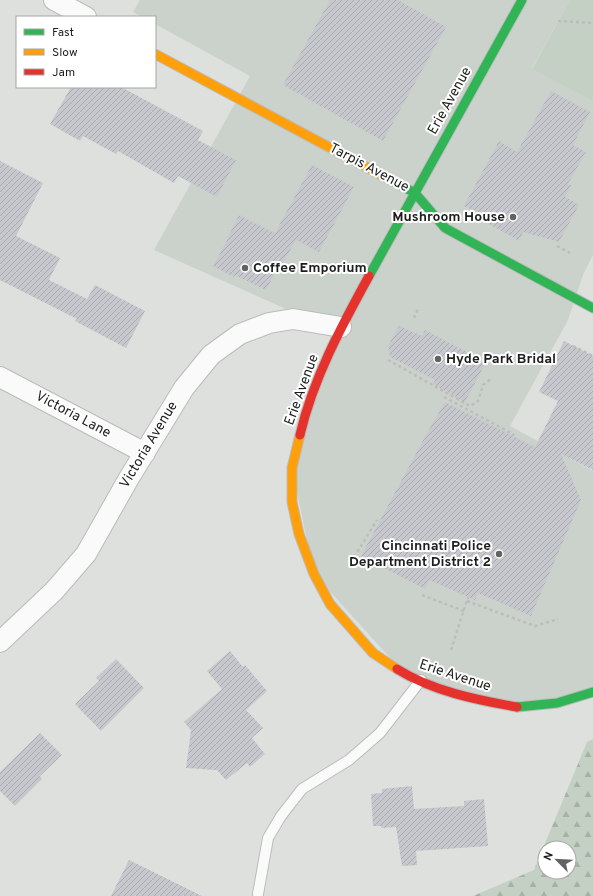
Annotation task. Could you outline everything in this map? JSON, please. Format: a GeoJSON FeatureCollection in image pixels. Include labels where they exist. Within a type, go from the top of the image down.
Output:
{"type":"FeatureCollection","features":[{"type":"Feature","properties":{"kind":"street"},"geometry":{"type":"LineString","coordinates":[[54,0],[84,16]]}},
{"type":"Feature","properties":{"kind":"street","name":"Erie Avenue"},"geometry":{"type":"LineString","coordinates":[[522,0],[342,327],[306,410],[292,468],[292,502],[300,534],[314,574],[330,604],[373,653],[404,673],[434,686],[469,698],[517,707],[557,703],[593,692]]}},
{"type":"Feature","properties":{"kind":"street","name":"Tarpis Avenue"},"geometry":{"type":"LineString","coordinates":[[156,55],[415,193],[445,228],[593,308]]}},
{"type":"Feature","properties":{"kind":"street","name":"Victoria Avenue"},"geometry":{"type":"LineString","coordinates":[[0,642],[54,591],[86,554],[129,478],[184,388],[211,355],[240,334],[269,323],[293,320],[342,327]]}},
{"type":"Feature","properties":{"kind":"street","name":"Victoria Lane"},"geometry":{"type":"LineString","coordinates":[[0,377],[145,453]]}},
{"type":"Feature","properties":{"kind":"lane"},"geometry":{"type":"LineString","coordinates":[[258,894],[268,838],[281,816],[302,789],[349,760],[380,733],[421,680]]}},
{"type":"Feature","properties":{"kind":"path"},"geometry":{"type":"LineString","coordinates":[[558,21],[593,23]]}},
{"type":"Feature","properties":{"kind":"path"},"geometry":{"type":"LineString","coordinates":[[557,246],[570,253]]}},
{"type":"Feature","properties":{"kind":"path"},"geometry":{"type":"LineString","coordinates":[[414,318],[418,309]]}},
{"type":"Feature","properties":{"kind":"path"},"geometry":{"type":"LineString","coordinates":[[573,346],[593,356]]}},
{"type":"Feature","properties":{"kind":"path"},"geometry":{"type":"LineString","coordinates":[[388,360],[470,406],[478,401],[483,386],[492,378]]}},
{"type":"Feature","properties":{"kind":"path"},"geometry":{"type":"LineString","coordinates":[[444,397],[513,434],[513,436]]}},
{"type":"Feature","properties":{"kind":"path"},"geometry":{"type":"LineString","coordinates":[[351,562],[377,520]]}},
{"type":"Feature","properties":{"kind":"path"},"geometry":{"type":"LineString","coordinates":[[422,595],[464,611]]}},
{"type":"Feature","properties":{"kind":"path"},"geometry":{"type":"LineString","coordinates":[[450,650],[468,597]]}},
{"type":"Feature","properties":{"kind":"path"},"geometry":{"type":"LineString","coordinates":[[467,601],[535,626],[558,619]]}},
{"type":"Feature","properties":{"kind":"shaded area"},"geometry":{"type":"Polygon","coordinates":[[[140,0],[570,0],[532,68],[593,101],[593,255],[583,275],[568,320],[510,426],[593,471],[593,692],[517,707],[404,673],[314,574],[292,468],[341,327],[304,317],[154,250],[250,76],[156,25],[156,16],[140,16],[133,12],[140,0]]]}},
{"type":"Feature","properties":{"kind":"green space"},"geometry":{"type":"Polygon","coordinates":[[[570,0],[593,0],[593,101],[532,69],[570,0]]]}},
{"type":"Feature","properties":{"kind":"green space"},"geometry":{"type":"Polygon","coordinates":[[[593,739],[593,896],[473,896],[534,870],[537,863],[537,880],[577,880],[577,840],[546,840],[587,742],[593,739]]]}},
{"type":"Feature","properties":{"kind":"building"},"geometry":{"type":"Polygon","coordinates":[[[330,0],[398,0],[446,27],[383,141],[283,85],[330,0]]]}},
{"type":"Feature","properties":{"kind":"building"},"geometry":{"type":"Polygon","coordinates":[[[70,88],[123,88],[203,131],[198,140],[236,160],[217,197],[178,176],[174,183],[118,151],[116,154],[83,136],[80,141],[50,124],[70,88]]]}},
{"type":"Feature","properties":{"kind":"building"},"geometry":{"type":"Polygon","coordinates":[[[551,91],[590,112],[573,145],[586,152],[568,184],[571,185],[565,197],[579,205],[559,242],[523,232],[519,241],[487,223],[489,218],[464,206],[499,141],[517,152],[551,91]]]}},
{"type":"Feature","properties":{"kind":"building"},"geometry":{"type":"Polygon","coordinates":[[[0,161],[43,183],[16,236],[60,258],[49,280],[87,299],[95,285],[145,311],[126,348],[75,321],[77,319],[0,280],[0,161]]]}},
{"type":"Feature","properties":{"kind":"building"},"geometry":{"type":"Polygon","coordinates":[[[312,165],[354,187],[319,252],[296,240],[283,263],[281,262],[266,290],[235,275],[234,277],[213,266],[239,215],[275,233],[312,165]]]}},
{"type":"Feature","properties":{"kind":"building","name":"Hyde Park Bridal"},"geometry":{"type":"Polygon","coordinates":[[[399,326],[422,336],[425,330],[486,362],[465,402],[433,384],[435,380],[390,357],[388,346],[399,326]]]}},
{"type":"Feature","properties":{"kind":"building"},"geometry":{"type":"Polygon","coordinates":[[[564,341],[593,356],[593,470],[561,454],[581,500],[531,616],[478,593],[475,600],[429,580],[425,589],[361,556],[445,402],[535,447],[558,401],[539,392],[564,341]]]}},
{"type":"Feature","properties":{"kind":"building"},"geometry":{"type":"Polygon","coordinates":[[[230,651],[243,667],[245,665],[267,691],[246,710],[263,728],[252,738],[265,754],[250,767],[247,763],[226,780],[217,770],[186,768],[191,730],[184,722],[222,689],[207,671],[230,651]]]}},
{"type":"Feature","properties":{"kind":"building"},"geometry":{"type":"Polygon","coordinates":[[[116,659],[144,688],[101,731],[75,704],[99,681],[96,678],[116,659]]]}},
{"type":"Feature","properties":{"kind":"building"},"geometry":{"type":"Polygon","coordinates":[[[40,733],[62,755],[40,776],[42,779],[15,806],[0,791],[0,772],[40,733]]]}},
{"type":"Feature","properties":{"kind":"building"},"geometry":{"type":"Polygon","coordinates":[[[412,786],[414,809],[464,806],[464,801],[484,799],[488,846],[416,851],[417,865],[402,866],[396,827],[381,828],[381,826],[373,826],[371,794],[382,793],[382,789],[412,786]]]}},
{"type":"Feature","properties":{"kind":"building"},"geometry":{"type":"Polygon","coordinates":[[[129,860],[202,896],[111,896],[129,860]]]}},
{"type":"Feature","properties":{"kind":"traffic: fast"},"geometry":{"type":"LineString","coordinates":[[369,276],[522,0]]}},
{"type":"Feature","properties":{"kind":"traffic: fast"},"geometry":{"type":"LineString","coordinates":[[381,175],[415,193],[445,228],[593,308]]}},
{"type":"Feature","properties":{"kind":"traffic: fast"},"geometry":{"type":"LineString","coordinates":[[517,707],[557,703],[593,692]]}},
{"type":"Feature","properties":{"kind":"traffic: slow"},"geometry":{"type":"LineString","coordinates":[[156,55],[381,175]]}},
{"type":"Feature","properties":{"kind":"traffic: slow"},"geometry":{"type":"LineString","coordinates":[[300,435],[292,468],[292,502],[299,534],[314,574],[330,604],[373,653],[397,669]]}},
{"type":"Feature","properties":{"kind":"traffic: jam"},"geometry":{"type":"LineString","coordinates":[[300,435],[312,394],[320,374],[338,334],[369,276]]}},
{"type":"Feature","properties":{"kind":"traffic: jam"},"geometry":{"type":"LineString","coordinates":[[397,669],[411,677],[455,694],[517,707]]}},
{"type":"Feature","properties":{"kind":"place","name":"Mushroom House"},"geometry":{"type":"Point","coordinates":[513,217]}},
{"type":"Feature","properties":{"kind":"place","name":"Coffee Emporium"},"geometry":{"type":"Point","coordinates":[245,268]}},
{"type":"Feature","properties":{"kind":"place","name":"Hyde Park Bridal"},"geometry":{"type":"Point","coordinates":[438,359]}},
{"type":"Feature","properties":{"kind":"place","name":"Cincinnati Police Department District 2"},"geometry":{"type":"Point","coordinates":[499,554]}}]}
